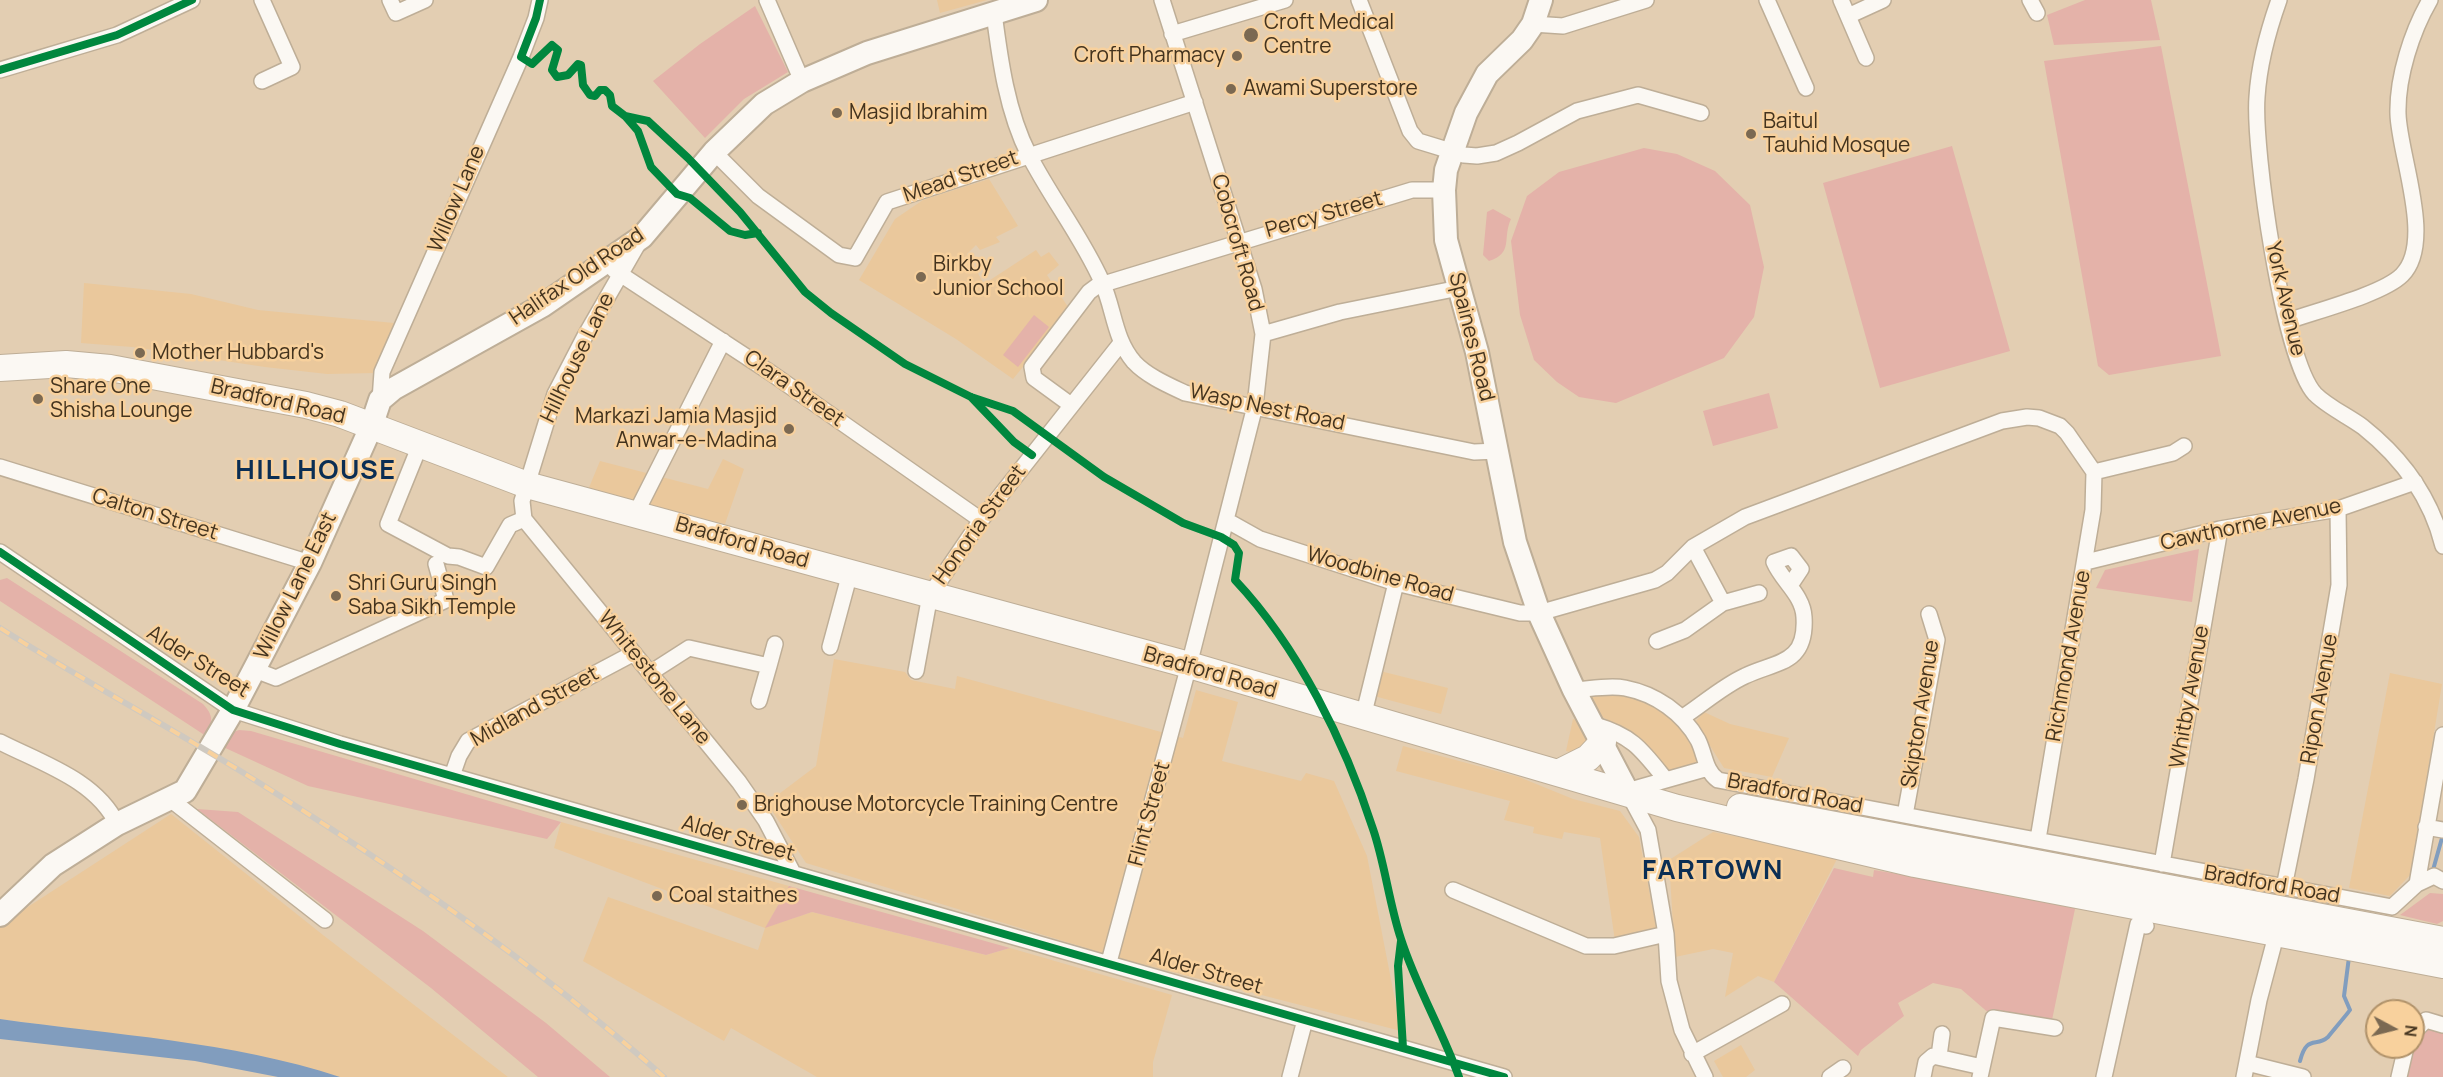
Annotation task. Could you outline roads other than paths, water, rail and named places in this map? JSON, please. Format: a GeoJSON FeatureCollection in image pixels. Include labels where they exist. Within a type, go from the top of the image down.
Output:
{"type":"FeatureCollection","features":[{"type":"Feature","properties":{"kind":"main road","name":"Bradford Road"},"geometry":{"type":"LineString","coordinates":[[0,368],[66,364],[110,368],[306,405],[340,414],[527,485],[1190,665],[1310,702],[1627,791],[1764,810],[2281,910],[2441,956]]}},
{"type":"Feature","properties":{"kind":"main road"},"geometry":{"type":"LineString","coordinates":[[1560,772],[1588,758],[1599,734]]}},
{"type":"Feature","properties":{"kind":"main road"},"geometry":{"type":"LineString","coordinates":[[1627,791],[1677,808],[1915,864],[2281,910]]}},
{"type":"Feature","properties":{"kind":"street"},"geometry":{"type":"LineString","coordinates":[[0,70],[117,34],[192,0]]}},
{"type":"Feature","properties":{"kind":"street"},"geometry":{"type":"LineString","coordinates":[[261,0],[292,67],[262,81]]}},
{"type":"Feature","properties":{"kind":"street"},"geometry":{"type":"LineString","coordinates":[[390,0],[396,13],[426,0]]}},
{"type":"Feature","properties":{"kind":"street","name":"Willow Lane"},"geometry":{"type":"LineString","coordinates":[[380,400],[382,372],[520,57],[536,18],[540,0]]}},
{"type":"Feature","properties":{"kind":"street"},"geometry":{"type":"LineString","coordinates":[[767,0],[802,81]]}},
{"type":"Feature","properties":{"kind":"street","name":"Halifax Old Road"},"geometry":{"type":"LineString","coordinates":[[380,400],[393,389],[612,269],[711,156],[761,107],[802,81],[867,53],[1003,7],[1036,0]]}},
{"type":"Feature","properties":{"kind":"street","name":"Cobcroft Road"},"geometry":{"type":"LineString","coordinates":[[1162,0],[1254,289],[1263,334],[1255,406],[1190,665]]}},
{"type":"Feature","properties":{"kind":"street"},"geometry":{"type":"LineString","coordinates":[[1172,34],[1285,0]]}},
{"type":"Feature","properties":{"kind":"street"},"geometry":{"type":"LineString","coordinates":[[1359,0],[1410,131],[1418,141],[1451,152],[1477,156],[1496,153],[1577,111],[1638,95],[1701,113]]}},
{"type":"Feature","properties":{"kind":"street","name":"Spaines Road"},"geometry":{"type":"LineString","coordinates":[[1541,0],[1533,24],[1522,40],[1487,74],[1466,113],[1451,152],[1444,190],[1446,240],[1477,352],[1515,542],[1539,613],[1574,690],[1627,791]]}},
{"type":"Feature","properties":{"kind":"street"},"geometry":{"type":"LineString","coordinates":[[1533,24],[1563,26],[1646,0]]}},
{"type":"Feature","properties":{"kind":"street"},"geometry":{"type":"LineString","coordinates":[[1767,0],[1806,88]]}},
{"type":"Feature","properties":{"kind":"street"},"geometry":{"type":"LineString","coordinates":[[1841,0],[1866,58]]}},
{"type":"Feature","properties":{"kind":"street"},"geometry":{"type":"LineString","coordinates":[[1848,16],[1883,0]]}},
{"type":"Feature","properties":{"kind":"street","name":"York Avenue"},"geometry":{"type":"LineString","coordinates":[[2279,0],[2265,43],[2256,116],[2260,168],[2269,225],[2288,321],[2303,376],[2315,394],[2363,428],[2400,460],[2415,482],[2438,528],[2443,546]]}},
{"type":"Feature","properties":{"kind":"street"},"geometry":{"type":"LineString","coordinates":[[2288,321],[2385,286],[2403,274],[2410,262],[2416,236],[2398,112],[2406,63],[2430,0]]}},
{"type":"Feature","properties":{"kind":"street","name":"Wasp Nest Road"},"geometry":{"type":"LineString","coordinates":[[1003,7],[1007,96],[1029,154],[1073,224],[1103,284],[1121,343],[1135,363],[1163,382],[1185,393],[1474,452],[1498,451]]}},
{"type":"Feature","properties":{"kind":"street","name":"Mead Street"},"geometry":{"type":"LineString","coordinates":[[711,156],[759,196],[839,255],[855,258],[887,202],[1029,154],[1195,102]]}},
{"type":"Feature","properties":{"kind":"street","name":"Percy Street"},"geometry":{"type":"LineString","coordinates":[[1103,284],[1238,241],[1412,190],[1444,190]]}},
{"type":"Feature","properties":{"kind":"street","name":"Clara Street"},"geometry":{"type":"LineString","coordinates":[[612,269],[723,341],[981,520]]}},
{"type":"Feature","properties":{"kind":"street","name":"Hillhouse Lane"},"geometry":{"type":"LineString","coordinates":[[527,485],[555,394],[585,336],[612,269]]}},
{"type":"Feature","properties":{"kind":"street"},"geometry":{"type":"LineString","coordinates":[[1071,405],[1034,378],[1032,366],[1089,292],[1103,284]]}},
{"type":"Feature","properties":{"kind":"street"},"geometry":{"type":"LineString","coordinates":[[1263,334],[1340,312],[1460,288]]}},
{"type":"Feature","properties":{"kind":"street"},"geometry":{"type":"LineString","coordinates":[[636,513],[723,341]]}},
{"type":"Feature","properties":{"kind":"street","name":"Honoria Street"},"geometry":{"type":"LineString","coordinates":[[930,595],[981,520],[1121,343]]}},
{"type":"Feature","properties":{"kind":"street"},"geometry":{"type":"LineString","coordinates":[[371,427],[380,400]]}},
{"type":"Feature","properties":{"kind":"street"},"geometry":{"type":"LineString","coordinates":[[1539,613],[1655,580],[1667,573],[1693,547],[1745,517],[2002,421],[2027,417],[2047,420],[2060,426],[2094,472],[2173,453],[2184,446]]}},
{"type":"Feature","properties":{"kind":"street","name":"Willow Lane East"},"geometry":{"type":"LineString","coordinates":[[233,710],[310,563],[371,427]]}},
{"type":"Feature","properties":{"kind":"street"},"geometry":{"type":"LineString","coordinates":[[420,445],[388,524],[448,556],[459,557],[486,567],[510,525],[524,519],[522,501],[527,485]]}},
{"type":"Feature","properties":{"kind":"street","name":"Calton Street"},"geometry":{"type":"LineString","coordinates":[[0,467],[310,563]]}},
{"type":"Feature","properties":{"kind":"street","name":"Richmond Avenue"},"geometry":{"type":"LineString","coordinates":[[2038,839],[2086,562],[2093,510],[2094,472]]}},
{"type":"Feature","properties":{"kind":"street","name":"Cawthorne Avenue"},"geometry":{"type":"LineString","coordinates":[[2086,562],[2220,529],[2338,509],[2415,482]]}},
{"type":"Feature","properties":{"kind":"street","name":"Ripon Avenue"},"geometry":{"type":"LineString","coordinates":[[2245,1070],[2281,910],[2339,585],[2338,509]]}},
{"type":"Feature","properties":{"kind":"street","name":"Whitestone Lane"},"geometry":{"type":"LineString","coordinates":[[524,519],[739,782],[766,821],[793,873]]}},
{"type":"Feature","properties":{"kind":"street","name":"Woodbine Road"},"geometry":{"type":"LineString","coordinates":[[1226,520],[1260,539],[1396,583],[1520,613],[1539,613]]}},
{"type":"Feature","properties":{"kind":"street","name":"Whitby Avenue"},"geometry":{"type":"LineString","coordinates":[[2162,864],[2220,529]]}},
{"type":"Feature","properties":{"kind":"street"},"geometry":{"type":"LineString","coordinates":[[1693,547],[1723,603]]}},
{"type":"Feature","properties":{"kind":"street","name":"Alder Street"},"geometry":{"type":"LineString","coordinates":[[0,552],[233,710],[452,776],[1501,1075]]}},
{"type":"Feature","properties":{"kind":"street"},"geometry":{"type":"LineString","coordinates":[[255,669],[276,678],[446,600],[436,564]]}},
{"type":"Feature","properties":{"kind":"street"},"geometry":{"type":"LineString","coordinates":[[830,646],[850,573]]}},
{"type":"Feature","properties":{"kind":"street"},"geometry":{"type":"LineString","coordinates":[[1360,716],[1396,583]]}},
{"type":"Feature","properties":{"kind":"street"},"geometry":{"type":"LineString","coordinates":[[1683,717],[1745,676],[1782,664],[1800,647],[1804,616],[1791,584]]}},
{"type":"Feature","properties":{"kind":"street"},"geometry":{"type":"LineString","coordinates":[[1657,641],[1685,630],[1723,603],[1759,593]]}},
{"type":"Feature","properties":{"kind":"street"},"geometry":{"type":"LineString","coordinates":[[916,671],[930,595]]}},
{"type":"Feature","properties":{"kind":"street","name":"Skipton Avenue"},"geometry":{"type":"LineString","coordinates":[[1905,815],[1937,640],[1929,614]]}},
{"type":"Feature","properties":{"kind":"street"},"geometry":{"type":"LineString","coordinates":[[759,701],[775,644]]}},
{"type":"Feature","properties":{"kind":"street"},"geometry":{"type":"LineString","coordinates":[[650,673],[689,648],[769,666]]}},
{"type":"Feature","properties":{"kind":"street","name":"Midland Street"},"geometry":{"type":"LineString","coordinates":[[452,776],[459,756],[468,741],[634,653]]}},
{"type":"Feature","properties":{"kind":"street","name":"Flint Street"},"geometry":{"type":"LineString","coordinates":[[1110,962],[1190,665]]}},
{"type":"Feature","properties":{"kind":"street"},"geometry":{"type":"LineString","coordinates":[[1574,690],[1624,688],[1653,698],[1683,717],[1698,741],[1708,768]]}},
{"type":"Feature","properties":{"kind":"street"},"geometry":{"type":"LineString","coordinates":[[0,915],[53,865],[117,824],[185,791],[233,710]]}},
{"type":"Feature","properties":{"kind":"street"},"geometry":{"type":"LineString","coordinates":[[1599,734],[1622,734],[1643,752],[1666,780]]}},
{"type":"Feature","properties":{"kind":"street"},"geometry":{"type":"LineString","coordinates":[[2417,884],[2443,735]]}},
{"type":"Feature","properties":{"kind":"street"},"geometry":{"type":"LineString","coordinates":[[0,742],[90,789],[109,807],[117,824]]}},
{"type":"Feature","properties":{"kind":"street","name":"Bradford Road"},"geometry":{"type":"LineString","coordinates":[[1627,791],[1708,768],[1711,775],[1718,780],[2162,864],[2281,910],[2392,907],[2417,884]]}},
{"type":"Feature","properties":{"kind":"street"},"geometry":{"type":"LineString","coordinates":[[1627,791],[1648,830],[1666,934],[1670,981],[1682,1030],[1705,1077]]}},
{"type":"Feature","properties":{"kind":"street"},"geometry":{"type":"LineString","coordinates":[[170,799],[325,920]]}},
{"type":"Feature","properties":{"kind":"street"},"geometry":{"type":"LineString","coordinates":[[1648,830],[1658,815],[1677,808]]}},
{"type":"Feature","properties":{"kind":"street"},"geometry":{"type":"LineString","coordinates":[[2426,827],[2443,830]]}},
{"type":"Feature","properties":{"kind":"street"},"geometry":{"type":"LineString","coordinates":[[2417,884],[2434,876],[2443,881]]}},
{"type":"Feature","properties":{"kind":"street"},"geometry":{"type":"LineString","coordinates":[[1453,890],[1586,946],[1614,946],[1666,934]]}},
{"type":"Feature","properties":{"kind":"street"},"geometry":{"type":"LineString","coordinates":[[2104,1077],[2138,924],[2146,926]]}},
{"type":"Feature","properties":{"kind":"street"},"geometry":{"type":"LineString","coordinates":[[1692,1054],[1782,1004]]}},
{"type":"Feature","properties":{"kind":"street"},"geometry":{"type":"LineString","coordinates":[[1923,1077],[1926,1062],[1933,1056],[1939,1056],[1981,1072],[1993,1018],[2055,1028]]}},
{"type":"Feature","properties":{"kind":"street"},"geometry":{"type":"LineString","coordinates":[[1290,1077],[1305,1020]]}},
{"type":"Feature","properties":{"kind":"street"},"geometry":{"type":"LineString","coordinates":[[2425,1021],[2443,1025]]}},
{"type":"Feature","properties":{"kind":"street"},"geometry":{"type":"LineString","coordinates":[[1939,1056],[1942,1034]]}},
{"type":"Feature","properties":{"kind":"street"},"geometry":{"type":"LineString","coordinates":[[2399,1077],[2403,1059]]}},
{"type":"Feature","properties":{"kind":"street"},"geometry":{"type":"LineString","coordinates":[[2245,1070],[2303,1077]]}},
{"type":"Feature","properties":{"kind":"water"},"geometry":{"type":"Polygon","coordinates":[[[0,1019],[214,1047],[299,1065],[340,1077],[278,1077],[195,1061],[0,1039],[0,1019]]]}},
{"type":"Feature","properties":{"kind":"waterway"},"geometry":{"type":"LineString","coordinates":[[2433,870],[2442,838]]}},
{"type":"Feature","properties":{"kind":"waterway"},"geometry":{"type":"LineString","coordinates":[[2300,1061],[2306,1047],[2328,1037],[2350,1010],[2344,996],[2349,957]]}},
{"type":"Feature","properties":{"kind":"railway"},"geometry":{"type":"LineString","coordinates":[[0,628],[242,772],[406,878],[563,993],[664,1077]]}},
{"type":"Feature","properties":{"kind":"place","name":"Croft Medical Centre"},"geometry":{"type":"Point","coordinates":[1251,35]}},
{"type":"Feature","properties":{"kind":"place","name":"Croft Pharmacy"},"geometry":{"type":"Point","coordinates":[1237,56]}},
{"type":"Feature","properties":{"kind":"place","name":"Awami Superstore"},"geometry":{"type":"Point","coordinates":[1231,89]}},
{"type":"Feature","properties":{"kind":"place","name":"Masjid Ibrahim"},"geometry":{"type":"Point","coordinates":[837,113]}},
{"type":"Feature","properties":{"kind":"place","name":"Baitul Tauhid Mosque"},"geometry":{"type":"Point","coordinates":[1751,134]}},
{"type":"Feature","properties":{"kind":"place","name":"Birkby Junior School"},"geometry":{"type":"Point","coordinates":[921,277]}},
{"type":"Feature","properties":{"kind":"place","name":"Mother Hubbard's"},"geometry":{"type":"Point","coordinates":[140,353]}},
{"type":"Feature","properties":{"kind":"place","name":"Share One Shisha Lounge"},"geometry":{"type":"Point","coordinates":[38,399]}},
{"type":"Feature","properties":{"kind":"place","name":"Markazi Jamia Masjid Anwar-e-Madina"},"geometry":{"type":"Point","coordinates":[789,429]}},
{"type":"Feature","properties":{"kind":"place","name":"Shri Guru Singh Saba Sikh Temple"},"geometry":{"type":"Point","coordinates":[336,596]}},
{"type":"Feature","properties":{"kind":"place","name":"Brighouse Motorcycle Training Centre"},"geometry":{"type":"Point","coordinates":[742,805]}},
{"type":"Feature","properties":{"kind":"place","name":"Coal staithes"},"geometry":{"type":"Point","coordinates":[657,896]}},
{"type":"Feature","properties":{"kind":"district","name":"HILLHOUSE"},"geometry":{"type":"Point","coordinates":[316,471]}},
{"type":"Feature","properties":{"kind":"district","name":"FARTOWN"},"geometry":{"type":"Point","coordinates":[1713,871]}}]}
